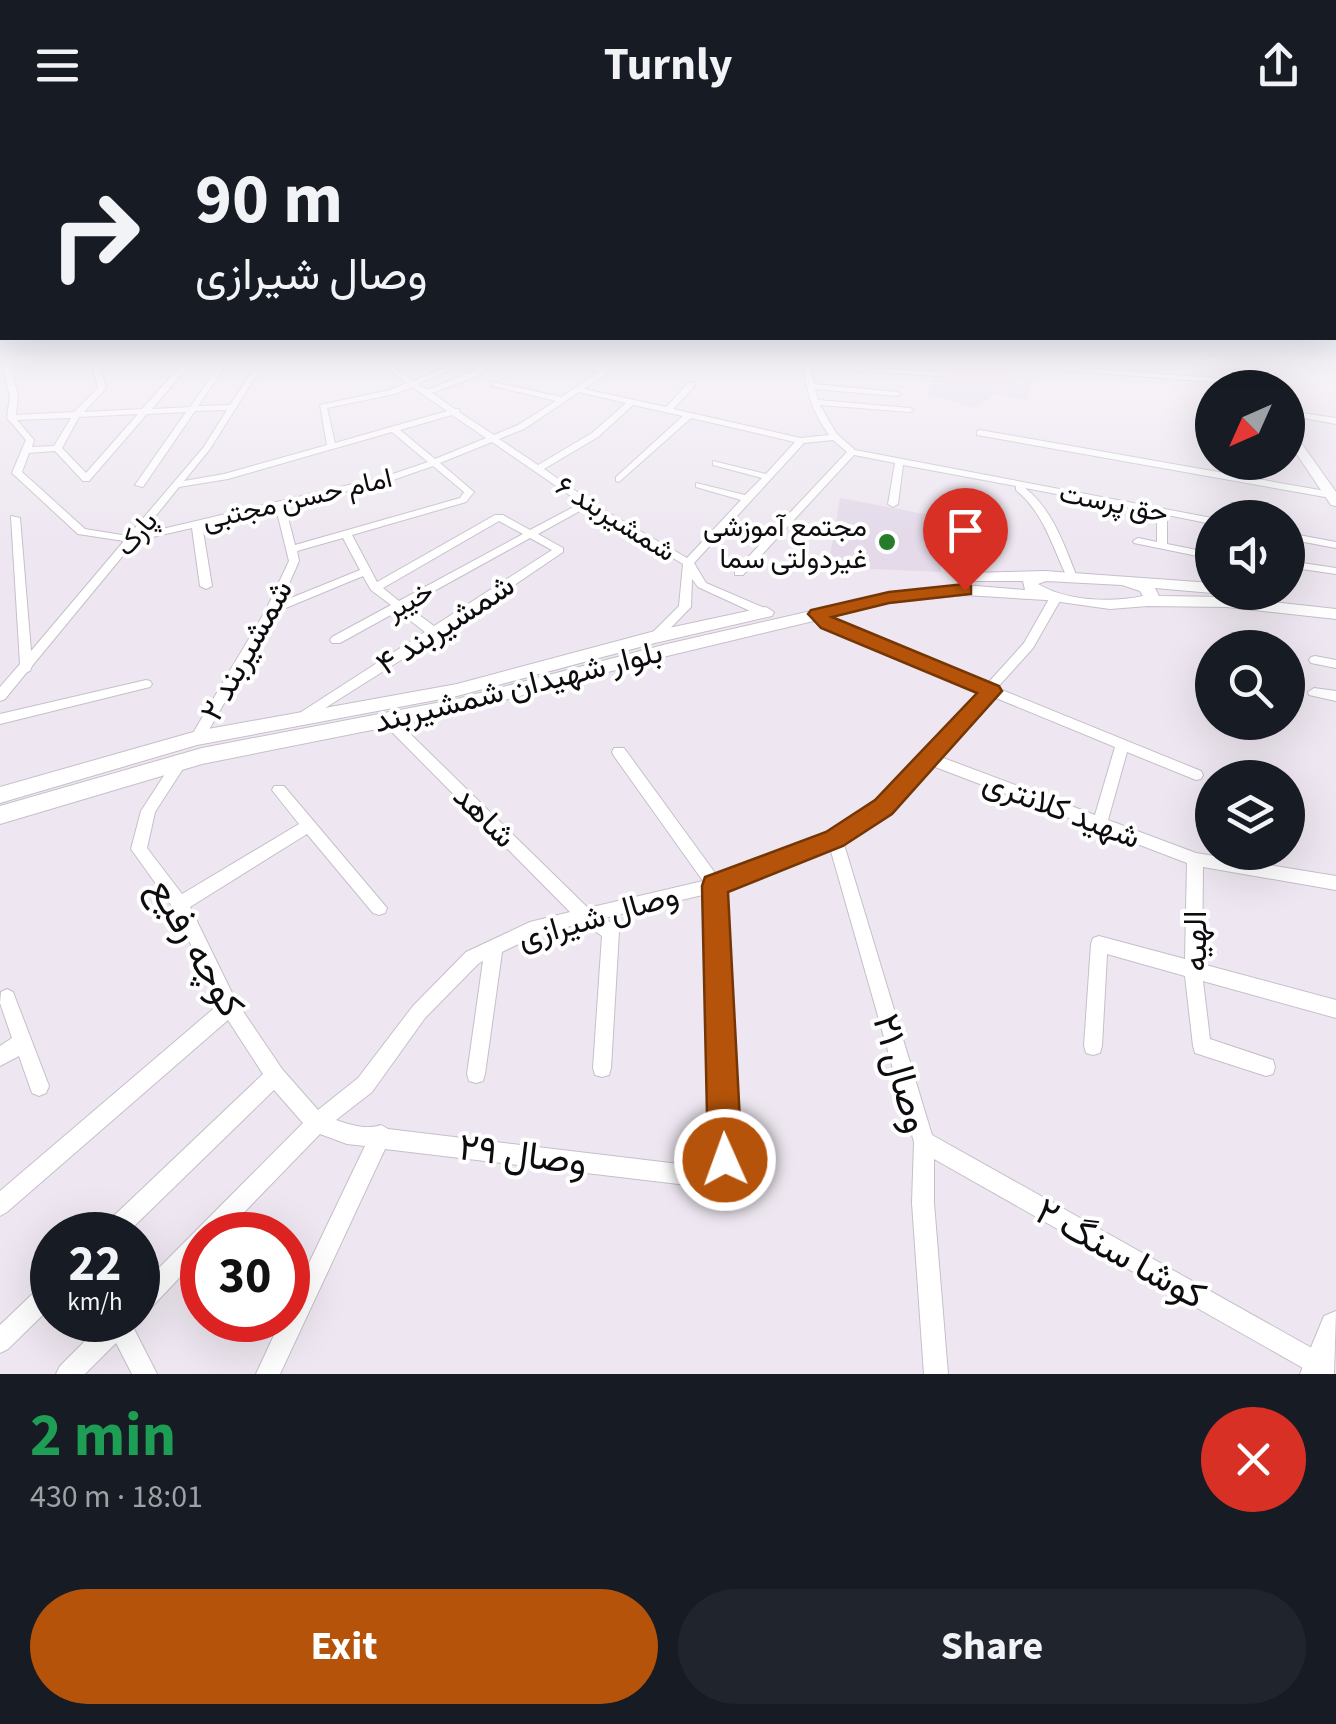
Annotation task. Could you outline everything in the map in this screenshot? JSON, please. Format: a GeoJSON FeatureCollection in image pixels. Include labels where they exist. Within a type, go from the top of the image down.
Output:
{"type":"FeatureCollection","features":[{"type":"Feature","properties":{"kind":"main road"},"geometry":{"type":"LineString","coordinates":[[1305,457],[1332,494]]}},
{"type":"Feature","properties":{"kind":"main road"},"geometry":{"type":"LineString","coordinates":[[1039,576],[1030,583],[1048,598]]}},
{"type":"Feature","properties":{"kind":"main road","name":"بلوار شهیدان شمشیربند"},"geometry":{"type":"LineString","coordinates":[[0,796],[198,738],[457,690],[655,637],[917,581],[1039,576],[1130,581]]}},
{"type":"Feature","properties":{"kind":"main road"},"geometry":{"type":"LineString","coordinates":[[1130,581],[1195,587]]}},
{"type":"Feature","properties":{"kind":"main road"},"geometry":{"type":"LineString","coordinates":[[1130,581],[1147,588],[1152,595],[1150,601],[1227,602],[1336,614]]}},
{"type":"Feature","properties":{"kind":"main road","name":"بلوار شهیدان شمشیربند"},"geometry":{"type":"LineString","coordinates":[[0,816],[182,761],[457,706],[889,598],[965,590],[1137,604],[1150,601]]}},
{"type":"Feature","properties":{"kind":"main road"},"geometry":{"type":"LineString","coordinates":[[1305,598],[1336,602]]}},
{"type":"Feature","properties":{"kind":"main road"},"geometry":{"type":"LineString","coordinates":[[1317,1369],[1336,1328]]}},
{"type":"Feature","properties":{"kind":"street"},"geometry":{"type":"LineString","coordinates":[[13,421],[30,440],[17,473],[82,532],[131,539]]}},
{"type":"Feature","properties":{"kind":"street"},"geometry":{"type":"LineString","coordinates":[[57,448],[73,421]]}},
{"type":"Feature","properties":{"kind":"street"},"geometry":{"type":"LineString","coordinates":[[28,450],[57,448],[86,478],[137,421]]}},
{"type":"Feature","properties":{"kind":"street"},"geometry":{"type":"LineString","coordinates":[[140,485],[184,421]]}},
{"type":"Feature","properties":{"kind":"street","name":"پارک"},"geometry":{"type":"LineString","coordinates":[[0,696],[176,485],[224,421]]}},
{"type":"Feature","properties":{"kind":"street"},"geometry":{"type":"LineString","coordinates":[[325,421],[332,448]]}},
{"type":"Feature","properties":{"kind":"street"},"geometry":{"type":"LineString","coordinates":[[176,485],[225,478],[423,421]]}},
{"type":"Feature","properties":{"kind":"street","name":"شمشیربند ۶"},"geometry":{"type":"LineString","coordinates":[[470,421],[588,503],[688,562],[702,585],[765,613]]}},
{"type":"Feature","properties":{"kind":"street","name":"امام حسن مجتبی"},"geometry":{"type":"LineString","coordinates":[[131,539],[390,478],[495,438],[525,421]]}},
{"type":"Feature","properties":{"kind":"street"},"geometry":{"type":"LineString","coordinates":[[538,469],[610,421]]}},
{"type":"Feature","properties":{"kind":"street"},"geometry":{"type":"LineString","coordinates":[[619,479],[683,421]]}},
{"type":"Feature","properties":{"kind":"street"},"geometry":{"type":"LineString","coordinates":[[716,421],[802,441],[834,437]]}},
{"type":"Feature","properties":{"kind":"street"},"geometry":{"type":"LineString","coordinates":[[825,421],[834,437],[852,452],[1015,484],[1034,498],[1049,522],[1072,577]]}},
{"type":"Feature","properties":{"kind":"street"},"geometry":{"type":"LineString","coordinates":[[292,548],[463,500],[469,492],[394,429]]}},
{"type":"Feature","properties":{"kind":"street"},"geometry":{"type":"LineString","coordinates":[[980,433],[1332,494]]}},
{"type":"Feature","properties":{"kind":"street"},"geometry":{"type":"LineString","coordinates":[[688,562],[802,441]]}},
{"type":"Feature","properties":{"kind":"street"},"geometry":{"type":"LineString","coordinates":[[739,572],[852,452]]}},
{"type":"Feature","properties":{"kind":"street"},"geometry":{"type":"LineString","coordinates":[[716,463],[768,477]]}},
{"type":"Feature","properties":{"kind":"street"},"geometry":{"type":"LineString","coordinates":[[894,504],[898,463]]}},
{"type":"Feature","properties":{"kind":"street","name":"حق پرست"},"geometry":{"type":"LineString","coordinates":[[1015,484],[1195,518]]}},
{"type":"Feature","properties":{"kind":"street"},"geometry":{"type":"LineString","coordinates":[[699,485],[748,498]]}},
{"type":"Feature","properties":{"kind":"street","name":"شمشیربند ۲"},"geometry":{"type":"LineString","coordinates":[[198,738],[272,610],[294,561],[280,503]]}},
{"type":"Feature","properties":{"kind":"street","name":"خیبر"},"geometry":{"type":"LineString","coordinates":[[336,640],[588,503]]}},
{"type":"Feature","properties":{"kind":"street"},"geometry":{"type":"LineString","coordinates":[[1162,511],[1162,545]]}},
{"type":"Feature","properties":{"kind":"street"},"geometry":{"type":"LineString","coordinates":[[375,588],[499,517],[529,533]]}},
{"type":"Feature","properties":{"kind":"street"},"geometry":{"type":"LineString","coordinates":[[15,518],[26,668]]}},
{"type":"Feature","properties":{"kind":"street"},"geometry":{"type":"LineString","coordinates":[[196,522],[206,586]]}},
{"type":"Feature","properties":{"kind":"street"},"geometry":{"type":"LineString","coordinates":[[346,533],[375,588],[434,633]]}},
{"type":"Feature","properties":{"kind":"street","name":"شمشیربند ۴"},"geometry":{"type":"LineString","coordinates":[[302,716],[559,550],[529,533]]}},
{"type":"Feature","properties":{"kind":"street"},"geometry":{"type":"LineString","coordinates":[[1305,539],[1336,545]]}},
{"type":"Feature","properties":{"kind":"street"},"geometry":{"type":"LineString","coordinates":[[1138,541],[1195,552]]}},
{"type":"Feature","properties":{"kind":"street","name":"شمشیربند ۶"},"geometry":{"type":"LineString","coordinates":[[655,637],[685,607],[688,562]]}},
{"type":"Feature","properties":{"kind":"street"},"geometry":{"type":"LineString","coordinates":[[1305,566],[1336,571]]}},
{"type":"Feature","properties":{"kind":"street"},"geometry":{"type":"LineString","coordinates":[[0,574],[18,569]]}},
{"type":"Feature","properties":{"kind":"street"},"geometry":{"type":"LineString","coordinates":[[272,610],[365,572]]}},
{"type":"Feature","properties":{"kind":"street","name":"وصال شیرازی"},"geometry":{"type":"LineString","coordinates":[[230,1212],[317,1124],[365,1085],[419,1012],[472,958],[536,927],[715,886],[834,839],[884,807],[1030,645],[1048,598]]}},
{"type":"Feature","properties":{"kind":"street"},"geometry":{"type":"LineString","coordinates":[[818,614],[828,624],[1195,774]]}},
{"type":"Feature","properties":{"kind":"street"},"geometry":{"type":"LineString","coordinates":[[1315,660],[1336,664]]}},
{"type":"Feature","properties":{"kind":"street"},"geometry":{"type":"LineString","coordinates":[[0,719],[146,684]]}},
{"type":"Feature","properties":{"kind":"street"},"geometry":{"type":"LineString","coordinates":[[1314,692],[1336,696]]}},
{"type":"Feature","properties":{"kind":"street","name":"شاهد"},"geometry":{"type":"LineString","coordinates":[[387,719],[583,914],[611,932],[602,1068]]}},
{"type":"Feature","properties":{"kind":"street"},"geometry":{"type":"LineString","coordinates":[[1100,823],[1122,744]]}},
{"type":"Feature","properties":{"kind":"street"},"geometry":{"type":"LineString","coordinates":[[619,752],[715,886]]}},
{"type":"Feature","properties":{"kind":"street","name":"شهید کلانتری"},"geometry":{"type":"LineString","coordinates":[[930,759],[1195,859]]}},
{"type":"Feature","properties":{"kind":"street","name":"کوچه رفیع"},"geometry":{"type":"LineString","coordinates":[[182,761],[148,812],[139,849],[180,904],[230,1007],[275,1076],[317,1124]]}},
{"type":"Feature","properties":{"kind":"street"},"geometry":{"type":"LineString","coordinates":[[279,790],[379,908]]}},
{"type":"Feature","properties":{"kind":"street"},"geometry":{"type":"LineString","coordinates":[[180,904],[308,825]]}},
{"type":"Feature","properties":{"kind":"street","name":"وصال ۲۱"},"geometry":{"type":"LineString","coordinates":[[834,839],[924,1142],[923,1203],[937,1374]]}},
{"type":"Feature","properties":{"kind":"street","name":"الهیه"},"geometry":{"type":"LineString","coordinates":[[1195,859],[1193,969],[1202,1046],[1266,1066]]}},
{"type":"Feature","properties":{"kind":"street","name":"الهیه"},"geometry":{"type":"LineString","coordinates":[[1283,870],[1336,883]]}},
{"type":"Feature","properties":{"kind":"street","name":"وصال ۲۹"},"geometry":{"type":"LineString","coordinates":[[317,1124],[347,1134],[704,1177],[715,1172],[725,1160],[715,886]]}},
{"type":"Feature","properties":{"kind":"street"},"geometry":{"type":"LineString","coordinates":[[1093,1046],[1099,944],[1336,1009]]}},
{"type":"Feature","properties":{"kind":"street"},"geometry":{"type":"LineString","coordinates":[[476,1074],[494,948]]}},
{"type":"Feature","properties":{"kind":"street"},"geometry":{"type":"LineString","coordinates":[[7,998],[39,1086]]}},
{"type":"Feature","properties":{"kind":"street"},"geometry":{"type":"LineString","coordinates":[[0,1205],[230,1007]]}},
{"type":"Feature","properties":{"kind":"street"},"geometry":{"type":"LineString","coordinates":[[0,1058],[23,1042]]}},
{"type":"Feature","properties":{"kind":"street"},"geometry":{"type":"LineString","coordinates":[[134,1212],[275,1076]]}},
{"type":"Feature","properties":{"kind":"street"},"geometry":{"type":"LineString","coordinates":[[268,1374],[382,1136]]}},
{"type":"Feature","properties":{"kind":"street","name":"کوشا سنگ ۲"},"geometry":{"type":"LineString","coordinates":[[924,1142],[1317,1369]]}},
{"type":"Feature","properties":{"kind":"street","name":"وصال شیرازی"},"geometry":{"type":"LineString","coordinates":[[160,1283],[180,1263]]}},
{"type":"Feature","properties":{"kind":"street"},"geometry":{"type":"LineString","coordinates":[[0,1341],[30,1312]]}},
{"type":"Feature","properties":{"kind":"street"},"geometry":{"type":"LineString","coordinates":[[68,1374],[101,1342]]}},
{"type":"Feature","properties":{"kind":"street"},"geometry":{"type":"LineString","coordinates":[[130,1342],[145,1374]]}},
{"type":"Feature","properties":{"kind":"shaded area","name":"مجتمع آموزشی غیردولتی سما"},"geometry":{"type":"Polygon","coordinates":[[[840,498],[941,517],[941,572],[828,567],[840,498]]]}},
{"type":"Feature","properties":{"kind":"place","name":"مجتمع آموزشی غیردولتی سما"},"geometry":{"type":"Point","coordinates":[887,542]}},
{"type":"Feature","properties":{"kind":"route"},"geometry":{"type":"LineString","coordinates":[[725,1160],[715,886],[834,839],[884,807],[991,691],[828,624],[818,614],[889,598],[965,590]]}}]}
